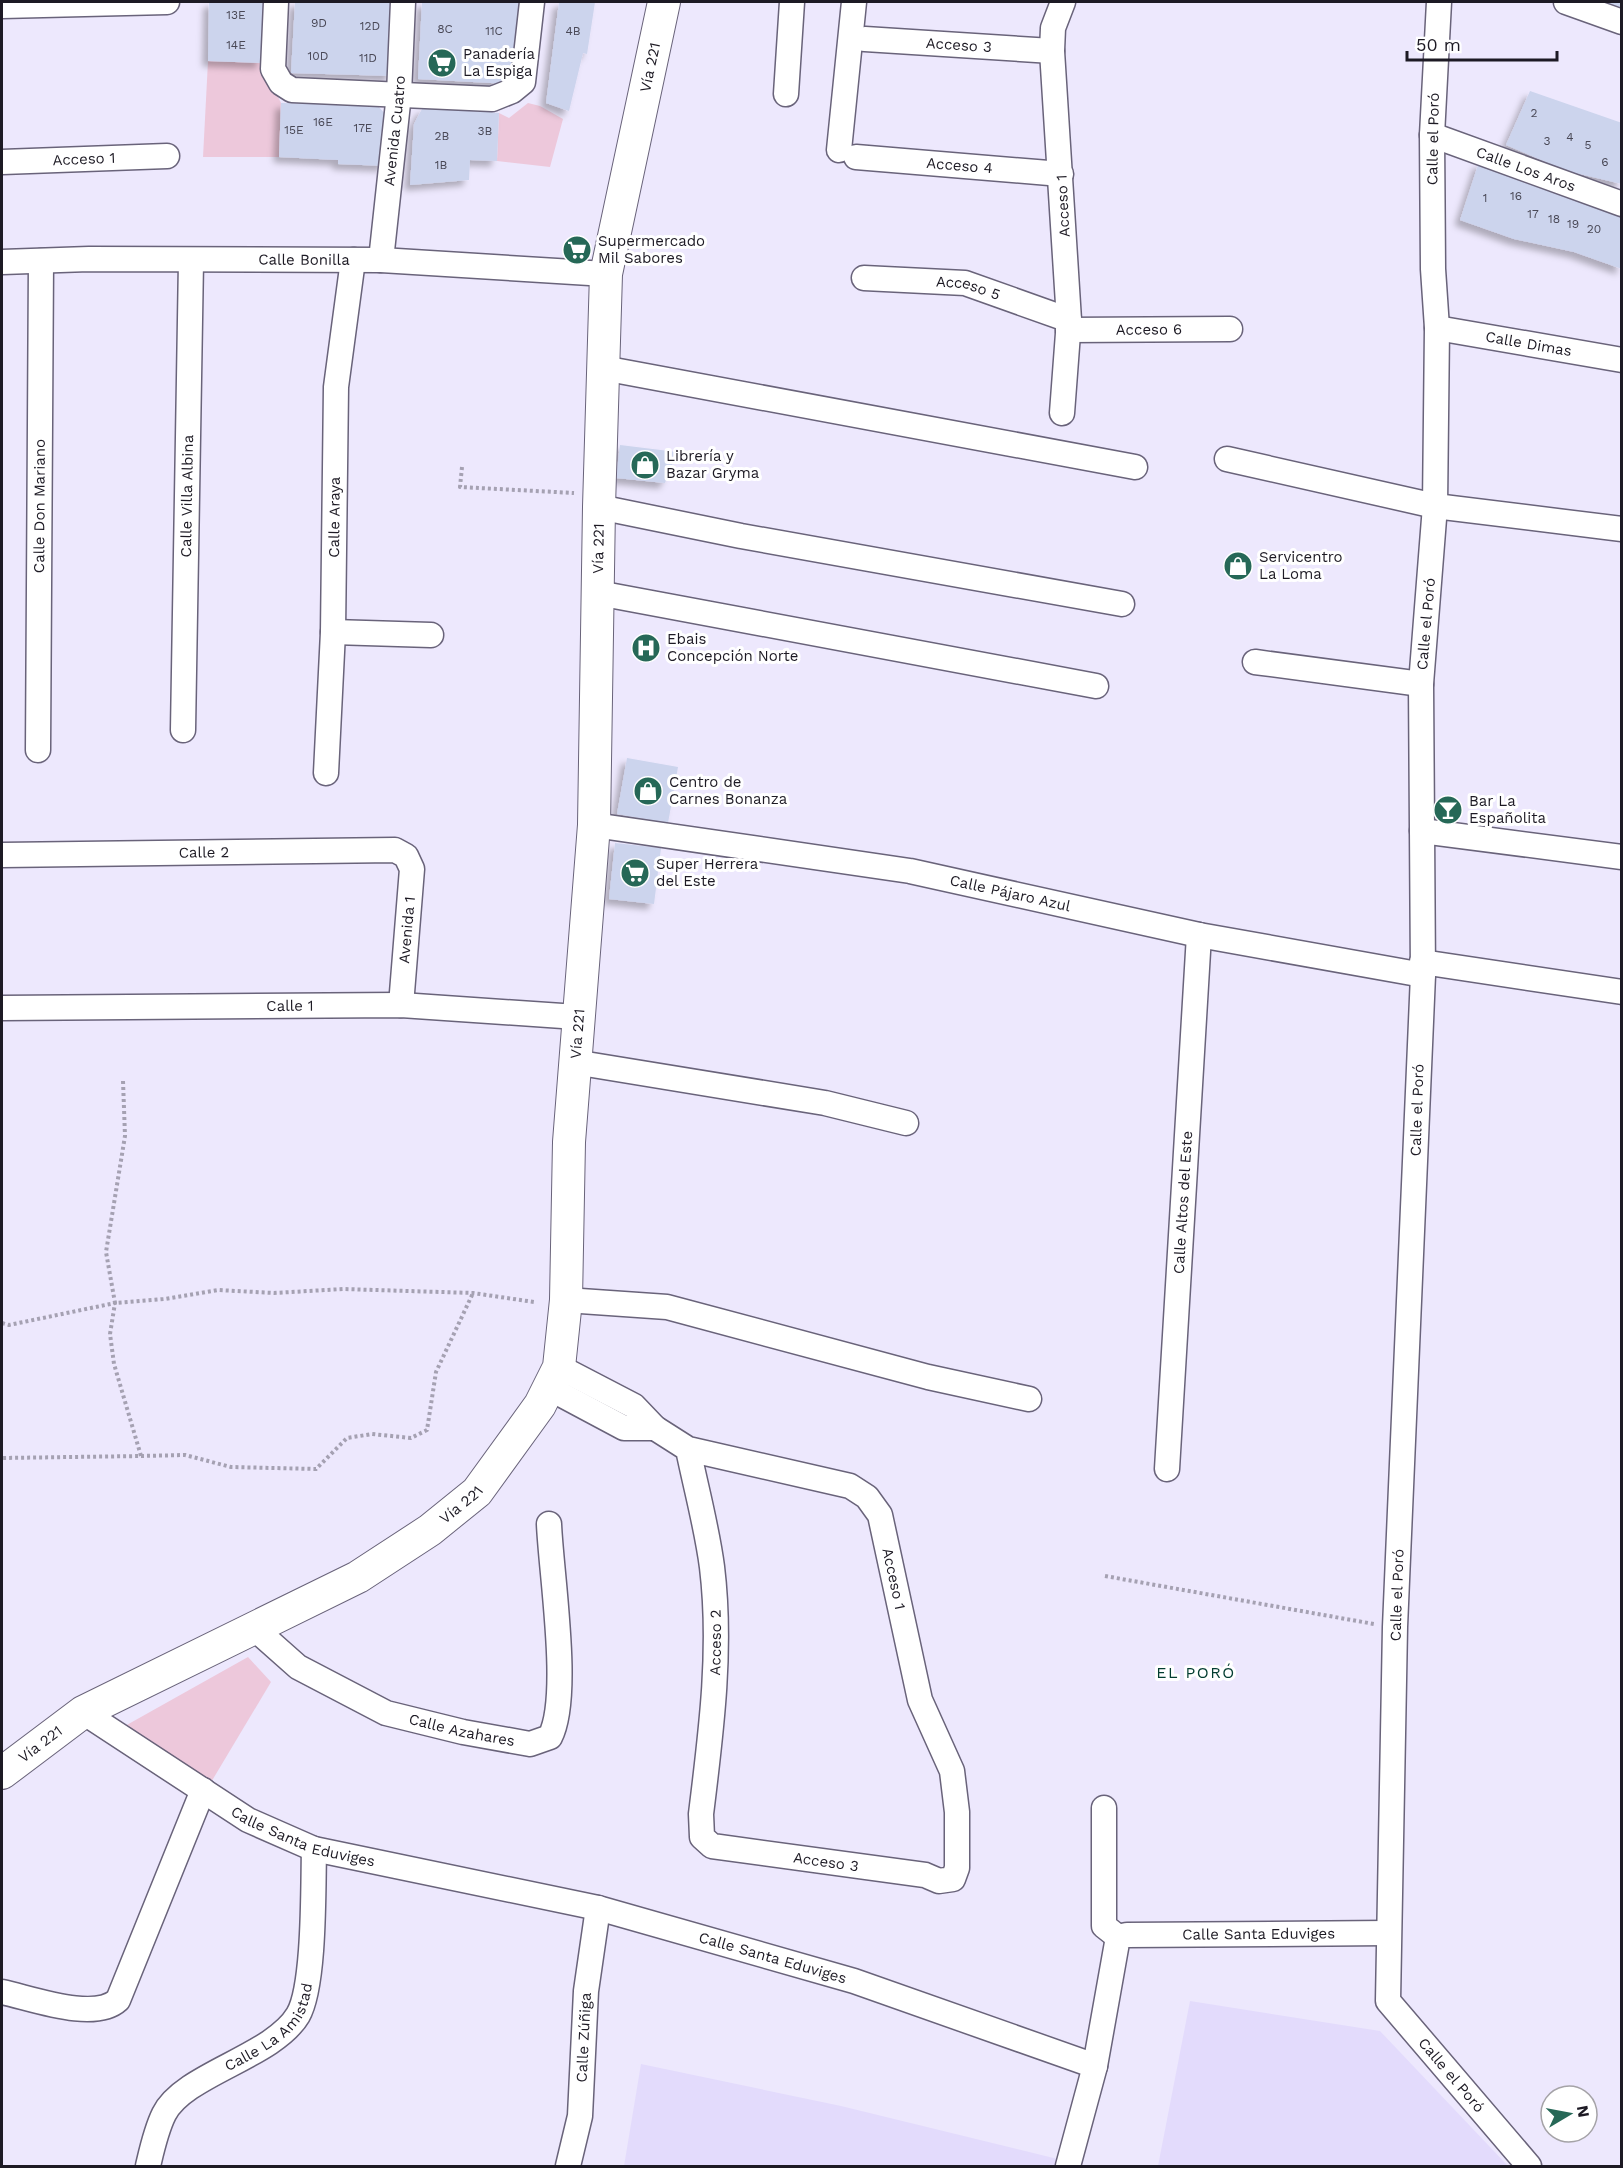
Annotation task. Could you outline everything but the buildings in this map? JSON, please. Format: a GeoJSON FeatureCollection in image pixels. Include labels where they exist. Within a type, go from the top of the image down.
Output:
{"type":"FeatureCollection","features":[{"type":"Feature","properties":{"kind":"main road","name":"Vía 221"},"geometry":{"type":"LineString","coordinates":[[2,1773],[83,1712],[358,1576],[430,1530],[477,1492],[540,1405],[554,1378],[566,1300],[569,1142],[577,1017],[594,825],[599,500],[606,274],[664,2]]}},
{"type":"Feature","properties":{"kind":"street"},"geometry":{"type":"LineString","coordinates":[[2,6],[167,2]]}},
{"type":"Feature","properties":{"kind":"street"},"geometry":{"type":"LineString","coordinates":[[276,2],[273,69],[281,83],[292,90],[492,99],[512,91],[523,82],[532,2]]}},
{"type":"Feature","properties":{"kind":"street","name":"Avenida Cuatro"},"geometry":{"type":"LineString","coordinates":[[381,260],[399,94],[403,2]]}},
{"type":"Feature","properties":{"kind":"street"},"geometry":{"type":"LineString","coordinates":[[786,94],[792,2]]}},
{"type":"Feature","properties":{"kind":"street","name":"Acceso 4"},"geometry":{"type":"LineString","coordinates":[[854,2],[848,154],[1061,174]]}},
{"type":"Feature","properties":{"kind":"street","name":"Acceso 1"},"geometry":{"type":"LineString","coordinates":[[1062,2],[1053,28],[1052,51],[1061,174],[1068,325],[1062,413]]}},
{"type":"Feature","properties":{"kind":"street","name":"Calle el Poró"},"geometry":{"type":"LineString","coordinates":[[1439,2],[1432,135],[1433,269],[1437,328],[1435,506],[1421,684],[1423,969],[1395,1627],[1388,2001],[1529,2166]]}},
{"type":"Feature","properties":{"kind":"street"},"geometry":{"type":"LineString","coordinates":[[1566,2],[1622,22]]}},
{"type":"Feature","properties":{"kind":"street","name":"Acceso 3"},"geometry":{"type":"LineString","coordinates":[[865,39],[1052,51]]}},
{"type":"Feature","properties":{"kind":"street","name":"Calle Los Aros"},"geometry":{"type":"LineString","coordinates":[[1432,135],[1622,204]]}},
{"type":"Feature","properties":{"kind":"street","name":"Acceso 1"},"geometry":{"type":"LineString","coordinates":[[2,162],[167,156]]}},
{"type":"Feature","properties":{"kind":"street","name":"Calle Bonilla"},"geometry":{"type":"LineString","coordinates":[[2,262],[89,259],[381,260],[606,274]]}},
{"type":"Feature","properties":{"kind":"street","name":"Calle Araya"},"geometry":{"type":"LineString","coordinates":[[326,773],[333,632],[336,387],[353,260]]}},
{"type":"Feature","properties":{"kind":"street","name":"Calle Don Mariano"},"geometry":{"type":"LineString","coordinates":[[38,750],[41,261]]}},
{"type":"Feature","properties":{"kind":"street","name":"Calle Villa Albina"},"geometry":{"type":"LineString","coordinates":[[183,730],[191,261]]}},
{"type":"Feature","properties":{"kind":"street","name":"Acceso 5"},"geometry":{"type":"LineString","coordinates":[[864,278],[965,284],[1068,325]]}},
{"type":"Feature","properties":{"kind":"street","name":"Acceso 6"},"geometry":{"type":"LineString","coordinates":[[1068,325],[1230,329]]}},
{"type":"Feature","properties":{"kind":"street","name":"Calle Dimas"},"geometry":{"type":"LineString","coordinates":[[1437,328],[1622,360]]}},
{"type":"Feature","properties":{"kind":"street"},"geometry":{"type":"LineString","coordinates":[[603,368],[1135,467]]}},
{"type":"Feature","properties":{"kind":"street"},"geometry":{"type":"LineString","coordinates":[[1227,459],[1435,506],[1622,529]]}},
{"type":"Feature","properties":{"kind":"street"},"geometry":{"type":"LineString","coordinates":[[599,500],[741,536],[1122,604]]}},
{"type":"Feature","properties":{"kind":"street"},"geometry":{"type":"LineString","coordinates":[[598,592],[1096,686]]}},
{"type":"Feature","properties":{"kind":"street"},"geometry":{"type":"LineString","coordinates":[[333,632],[432,634]]}},
{"type":"Feature","properties":{"kind":"street"},"geometry":{"type":"LineString","coordinates":[[1255,662],[1421,684]]}},
{"type":"Feature","properties":{"kind":"street","name":"Calle Pájaro Azul"},"geometry":{"type":"LineString","coordinates":[[594,825],[910,871],[1198,935],[1423,969],[1622,992]]}},
{"type":"Feature","properties":{"kind":"street"},"geometry":{"type":"LineString","coordinates":[[1422,831],[1622,857]]}},
{"type":"Feature","properties":{"kind":"street","name":"Calle 2"},"geometry":{"type":"LineString","coordinates":[[2,855],[395,850],[406,856]]}},
{"type":"Feature","properties":{"kind":"street","name":"Avenida 1"},"geometry":{"type":"LineString","coordinates":[[400,1005],[412,869],[406,856]]}},
{"type":"Feature","properties":{"kind":"street","name":"Calle Altos del Este"},"geometry":{"type":"LineString","coordinates":[[1167,1469],[1198,935]]}},
{"type":"Feature","properties":{"kind":"street","name":"Calle 1"},"geometry":{"type":"LineString","coordinates":[[2,1008],[400,1005],[577,1017]]}},
{"type":"Feature","properties":{"kind":"street"},"geometry":{"type":"LineString","coordinates":[[574,1062],[825,1103],[906,1124]]}},
{"type":"Feature","properties":{"kind":"street"},"geometry":{"type":"LineString","coordinates":[[566,1300],[667,1307],[928,1377],[1029,1399]]}},
{"type":"Feature","properties":{"kind":"street","name":"Acceso 1"},"geometry":{"type":"LineString","coordinates":[[554,1378],[634,1406],[656,1428],[688,1449],[850,1486],[867,1497],[880,1515],[920,1700],[952,1771],[957,1812],[957,1868],[953,1879]]}},
{"type":"Feature","properties":{"kind":"street","name":"Acceso 2"},"geometry":{"type":"LineString","coordinates":[[688,1449],[711,1566],[714,1600],[714,1671],[701,1814],[702,1837]]}},
{"type":"Feature","properties":{"kind":"street","name":"Calle Azahares"},"geometry":{"type":"LineString","coordinates":[[254,1628],[298,1667],[386,1713],[463,1732],[530,1744],[550,1737],[557,1724],[558,1656],[549,1524]]}},
{"type":"Feature","properties":{"kind":"street","name":"Calle Santa Eduviges"},"geometry":{"type":"LineString","coordinates":[[83,1712],[248,1820],[314,1849],[598,1908],[854,1981],[1095,2066]]}},
{"type":"Feature","properties":{"kind":"street"},"geometry":{"type":"LineString","coordinates":[[2,1992],[82,2010],[111,2007],[118,2000],[203,1790]]}},
{"type":"Feature","properties":{"kind":"street"},"geometry":{"type":"LineString","coordinates":[[1068,2166],[1095,2066],[1118,1937],[1104,1926],[1104,1808]]}},
{"type":"Feature","properties":{"kind":"street","name":"Acceso 3"},"geometry":{"type":"LineString","coordinates":[[702,1837],[712,1846],[925,1875],[939,1881],[953,1879]]}},
{"type":"Feature","properties":{"kind":"street","name":"Calle La Amistad"},"geometry":{"type":"LineString","coordinates":[[148,2166],[164,2113],[177,2097],[264,2045],[287,2029],[298,2015],[305,1997],[311,1944],[314,1849]]}},
{"type":"Feature","properties":{"kind":"street","name":"Calle Zúñiga"},"geometry":{"type":"LineString","coordinates":[[568,2166],[580,2116],[586,1990],[598,1908]]}},
{"type":"Feature","properties":{"kind":"street","name":"Calle Santa Eduviges"},"geometry":{"type":"LineString","coordinates":[[1118,1937],[1127,1935],[1388,1933]]}},
{"type":"Feature","properties":{"kind":"path"},"geometry":{"type":"LineString","coordinates":[[462,467],[460,487],[599,500]]}},
{"type":"Feature","properties":{"kind":"path"},"geometry":{"type":"LineString","coordinates":[[123,1081],[125,1136],[106,1252],[115,1302],[110,1334],[114,1364],[141,1456]]}},
{"type":"Feature","properties":{"kind":"path"},"geometry":{"type":"LineString","coordinates":[[2,1323],[9,1325],[71,1314],[115,1302],[165,1299],[218,1290],[473,1293],[534,1302]]}},
{"type":"Feature","properties":{"kind":"path"},"geometry":{"type":"LineString","coordinates":[[2,1458],[185,1455],[231,1467],[316,1469],[347,1438],[372,1434],[411,1438],[427,1430],[436,1372],[473,1293]]}},
{"type":"Feature","properties":{"kind":"path"},"geometry":{"type":"LineString","coordinates":[[1105,1576],[1395,1627]]}},
{"type":"Feature","properties":{"kind":"shaded area"},"geometry":{"type":"Polygon","coordinates":[[[208,61],[262,63],[281,103],[279,157],[203,157],[208,61]]]}},
{"type":"Feature","properties":{"kind":"shaded area"},"geometry":{"type":"Polygon","coordinates":[[[528,103],[540,106],[563,119],[550,167],[497,161],[499,113],[509,118],[528,103]]]}},
{"type":"Feature","properties":{"kind":"shaded area"},"geometry":{"type":"Polygon","coordinates":[[[248,1657],[271,1682],[210,1784],[116,1731],[248,1657]]]}},
{"type":"Feature","properties":{"kind":"shaded area"},"geometry":{"type":"Polygon","coordinates":[[[1190,2001],[1380,2031],[1508,2166],[1158,2166],[1190,2001]]]}},
{"type":"Feature","properties":{"kind":"shaded area"},"geometry":{"type":"Polygon","coordinates":[[[641,2064],[841,2106],[1086,2166],[624,2166],[641,2064]]]}},
{"type":"Feature","properties":{"kind":"place","name":"Panadería La Espiga"},"geometry":{"type":"Point","coordinates":[442,63]}},
{"type":"Feature","properties":{"kind":"place","name":"Supermercado Mil Sabores"},"geometry":{"type":"Point","coordinates":[577,250]}},
{"type":"Feature","properties":{"kind":"place","name":"Librería y Bazar Gryma"},"geometry":{"type":"Point","coordinates":[645,465]}},
{"type":"Feature","properties":{"kind":"place","name":"Servicentro La Loma"},"geometry":{"type":"Point","coordinates":[1238,566]}},
{"type":"Feature","properties":{"kind":"place","name":"Ebais Concepción Norte"},"geometry":{"type":"Point","coordinates":[646,648]}},
{"type":"Feature","properties":{"kind":"place","name":"Centro de Carnes Bonanza"},"geometry":{"type":"Point","coordinates":[648,791]}},
{"type":"Feature","properties":{"kind":"place","name":"Bar La Españolita"},"geometry":{"type":"Point","coordinates":[1448,810]}},
{"type":"Feature","properties":{"kind":"place","name":"Super Herrera del Este"},"geometry":{"type":"Point","coordinates":[635,873]}},
{"type":"Feature","properties":{"kind":"district","name":"EL PORÓ"},"geometry":{"type":"Point","coordinates":[1196,1672]}}]}
